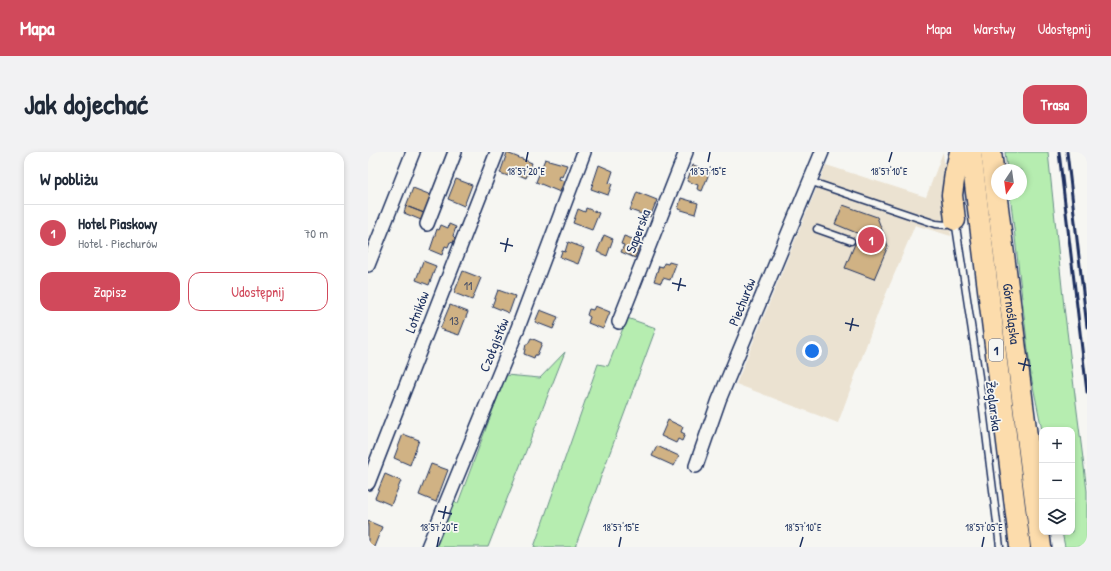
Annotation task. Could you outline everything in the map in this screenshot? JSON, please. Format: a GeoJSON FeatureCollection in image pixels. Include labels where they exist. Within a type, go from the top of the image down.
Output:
{"type":"FeatureCollection","features":[{"type":"Feature","properties":{"kind":"main road"},"geometry":{"type":"LineString","coordinates":[[955,220],[952,195],[960,152]]}},
{"type":"Feature","properties":{"kind":"main road","name":"Górnośląska"},"geometry":{"type":"LineString","coordinates":[[971,152],[1020,547]]}},
{"type":"Feature","properties":{"kind":"main road","name":"Górnośląska"},"geometry":{"type":"LineString","coordinates":[[991,152],[1041,547]]}},
{"type":"Feature","properties":{"kind":"street"},"geometry":{"type":"LineString","coordinates":[[368,265],[413,152]]}},
{"type":"Feature","properties":{"kind":"street"},"geometry":{"type":"LineString","coordinates":[[427,224],[455,152]]}},
{"type":"Feature","properties":{"kind":"street","name":"Lotników"},"geometry":{"type":"LineString","coordinates":[[368,483],[496,152]]}},
{"type":"Feature","properties":{"kind":"street","name":"Czołgistów"},"geometry":{"type":"LineString","coordinates":[[428,547],[516,334],[584,152]]}},
{"type":"Feature","properties":{"kind":"street","name":"Saperska"},"geometry":{"type":"LineString","coordinates":[[619,322],[686,152]]}},
{"type":"Feature","properties":{"kind":"street","name":"Piechurów"},"geometry":{"type":"LineString","coordinates":[[696,466],[719,400],[822,152]]}},
{"type":"Feature","properties":{"kind":"lane"},"geometry":{"type":"LineString","coordinates":[[809,181],[936,224],[947,225],[955,220]]}},
{"type":"Feature","properties":{"kind":"lane","name":"Żeglarska"},"geometry":{"type":"LineString","coordinates":[[955,220],[979,377],[1000,547]]}},
{"type":"Feature","properties":{"kind":"lane"},"geometry":{"type":"LineString","coordinates":[[817,229],[851,241]]}},
{"type":"Feature","properties":{"kind":"shaded area"},"geometry":{"type":"Polygon","coordinates":[[[943,152],[951,236],[915,225],[878,313],[838,423],[736,384],[826,165],[926,197],[943,152]]]}},
{"type":"Feature","properties":{"kind":"green space"},"geometry":{"type":"Polygon","coordinates":[[[1005,152],[1048,152],[1064,307],[1087,491],[1087,547],[1065,547],[1063,535],[1075,535],[1075,427],[1041,427],[1031,376],[1011,200],[1027,200],[1027,164],[1006,164],[1005,152]]]}},
{"type":"Feature","properties":{"kind":"green space"},"geometry":{"type":"Polygon","coordinates":[[[627,318],[656,328],[575,547],[534,547],[598,364],[608,366],[627,318]]]}},
{"type":"Feature","properties":{"kind":"green space"},"geometry":{"type":"Polygon","coordinates":[[[565,352],[488,547],[427,547],[446,500],[458,503],[506,375],[540,378],[565,352]]]}},
{"type":"Feature","properties":{"kind":"building"},"geometry":{"type":"Polygon","coordinates":[[[507,153],[532,163],[526,178],[510,171],[508,176],[500,173],[507,153]]]}},
{"type":"Feature","properties":{"kind":"building"},"geometry":{"type":"Polygon","coordinates":[[[545,159],[567,165],[562,177],[560,176],[559,179],[564,181],[560,192],[536,182],[545,159]]]}},
{"type":"Feature","properties":{"kind":"building"},"geometry":{"type":"Polygon","coordinates":[[[599,165],[613,171],[609,183],[612,184],[608,195],[591,189],[599,165]]]}},
{"type":"Feature","properties":{"kind":"building"},"geometry":{"type":"Polygon","coordinates":[[[693,165],[710,171],[702,191],[697,189],[698,185],[687,181],[693,165]]]}},
{"type":"Feature","properties":{"kind":"building"},"geometry":{"type":"Polygon","coordinates":[[[456,179],[472,185],[464,206],[448,199],[456,179]]]}},
{"type":"Feature","properties":{"kind":"building"},"geometry":{"type":"Polygon","coordinates":[[[413,188],[431,195],[424,213],[406,206],[413,188]]]}},
{"type":"Feature","properties":{"kind":"building"},"geometry":{"type":"Polygon","coordinates":[[[637,192],[657,200],[650,217],[630,210],[637,192]]]}},
{"type":"Feature","properties":{"kind":"building"},"geometry":{"type":"Polygon","coordinates":[[[681,198],[698,203],[695,214],[678,209],[681,198]]]}},
{"type":"Feature","properties":{"kind":"building"},"geometry":{"type":"Polygon","coordinates":[[[843,205],[877,217],[888,246],[874,279],[845,268],[859,234],[835,224],[843,205]]]}},
{"type":"Feature","properties":{"kind":"building"},"geometry":{"type":"Polygon","coordinates":[[[406,206],[424,213],[421,220],[404,213],[406,206]]]}},
{"type":"Feature","properties":{"kind":"building"},"geometry":{"type":"Polygon","coordinates":[[[586,208],[599,213],[592,230],[573,223],[578,209],[585,212],[586,208]]]}},
{"type":"Feature","properties":{"kind":"building"},"geometry":{"type":"Polygon","coordinates":[[[449,224],[456,227],[453,236],[455,238],[453,243],[450,242],[448,247],[445,246],[442,255],[430,250],[437,229],[439,230],[441,225],[448,228],[449,224]]]}},
{"type":"Feature","properties":{"kind":"building"},"geometry":{"type":"Polygon","coordinates":[[[604,235],[613,239],[607,256],[597,252],[604,235]]]}},
{"type":"Feature","properties":{"kind":"building"},"geometry":{"type":"Polygon","coordinates":[[[624,236],[641,242],[635,258],[621,252],[624,245],[621,244],[624,236]]]}},
{"type":"Feature","properties":{"kind":"building"},"geometry":{"type":"Polygon","coordinates":[[[568,242],[584,248],[578,264],[560,257],[562,251],[565,252],[568,242]]]}},
{"type":"Feature","properties":{"kind":"building"},"geometry":{"type":"Polygon","coordinates":[[[423,261],[436,266],[429,285],[416,280],[423,261]]]}},
{"type":"Feature","properties":{"kind":"building"},"geometry":{"type":"Polygon","coordinates":[[[669,262],[676,264],[670,280],[663,278],[661,283],[654,281],[659,266],[663,267],[664,263],[668,264],[669,262]]]}},
{"type":"Feature","properties":{"kind":"building"},"geometry":{"type":"Polygon","coordinates":[[[463,271],[481,278],[472,300],[454,293],[463,271]]]}},
{"type":"Feature","properties":{"kind":"building"},"geometry":{"type":"Polygon","coordinates":[[[498,290],[515,296],[509,313],[492,306],[498,290]]]}},
{"type":"Feature","properties":{"kind":"building"},"geometry":{"type":"Polygon","coordinates":[[[450,305],[468,312],[459,335],[440,329],[450,305]]]}},
{"type":"Feature","properties":{"kind":"building"},"geometry":{"type":"Polygon","coordinates":[[[595,306],[610,312],[603,329],[588,323],[590,317],[587,315],[589,309],[593,310],[595,306]]]}},
{"type":"Feature","properties":{"kind":"building"},"geometry":{"type":"Polygon","coordinates":[[[540,310],[558,317],[553,329],[535,322],[540,310]]]}},
{"type":"Feature","properties":{"kind":"building"},"geometry":{"type":"Polygon","coordinates":[[[531,338],[542,343],[537,355],[535,355],[534,358],[524,354],[526,344],[528,344],[531,338]]]}},
{"type":"Feature","properties":{"kind":"building"},"geometry":{"type":"Polygon","coordinates":[[[668,420],[683,427],[681,432],[685,434],[682,441],[678,439],[676,443],[661,436],[668,420]]]}},
{"type":"Feature","properties":{"kind":"building"},"geometry":{"type":"Polygon","coordinates":[[[403,434],[419,440],[410,465],[394,458],[403,434]]]}},
{"type":"Feature","properties":{"kind":"building"},"geometry":{"type":"Polygon","coordinates":[[[657,446],[679,456],[674,466],[652,456],[657,446]]]}},
{"type":"Feature","properties":{"kind":"building"},"geometry":{"type":"Polygon","coordinates":[[[431,464],[448,470],[436,502],[419,495],[431,464]]]}},
{"type":"Feature","properties":{"kind":"building"},"geometry":{"type":"Polygon","coordinates":[[[385,474],[401,481],[391,505],[375,498],[385,474]]]}},
{"type":"Feature","properties":{"kind":"building"},"geometry":{"type":"Polygon","coordinates":[[[368,521],[382,527],[374,547],[368,547],[368,521]]]}},
{"type":"Feature","properties":{"kind":"railway"},"geometry":{"type":"LineString","coordinates":[[1059,152],[1087,392]]}},
{"type":"Feature","properties":{"kind":"railway"},"geometry":{"type":"LineString","coordinates":[[1067,152],[1087,327]]}},
{"type":"Feature","properties":{"kind":"place","name":"Hotel Piaskowy"},"geometry":{"type":"Point","coordinates":[871,240]}}]}
